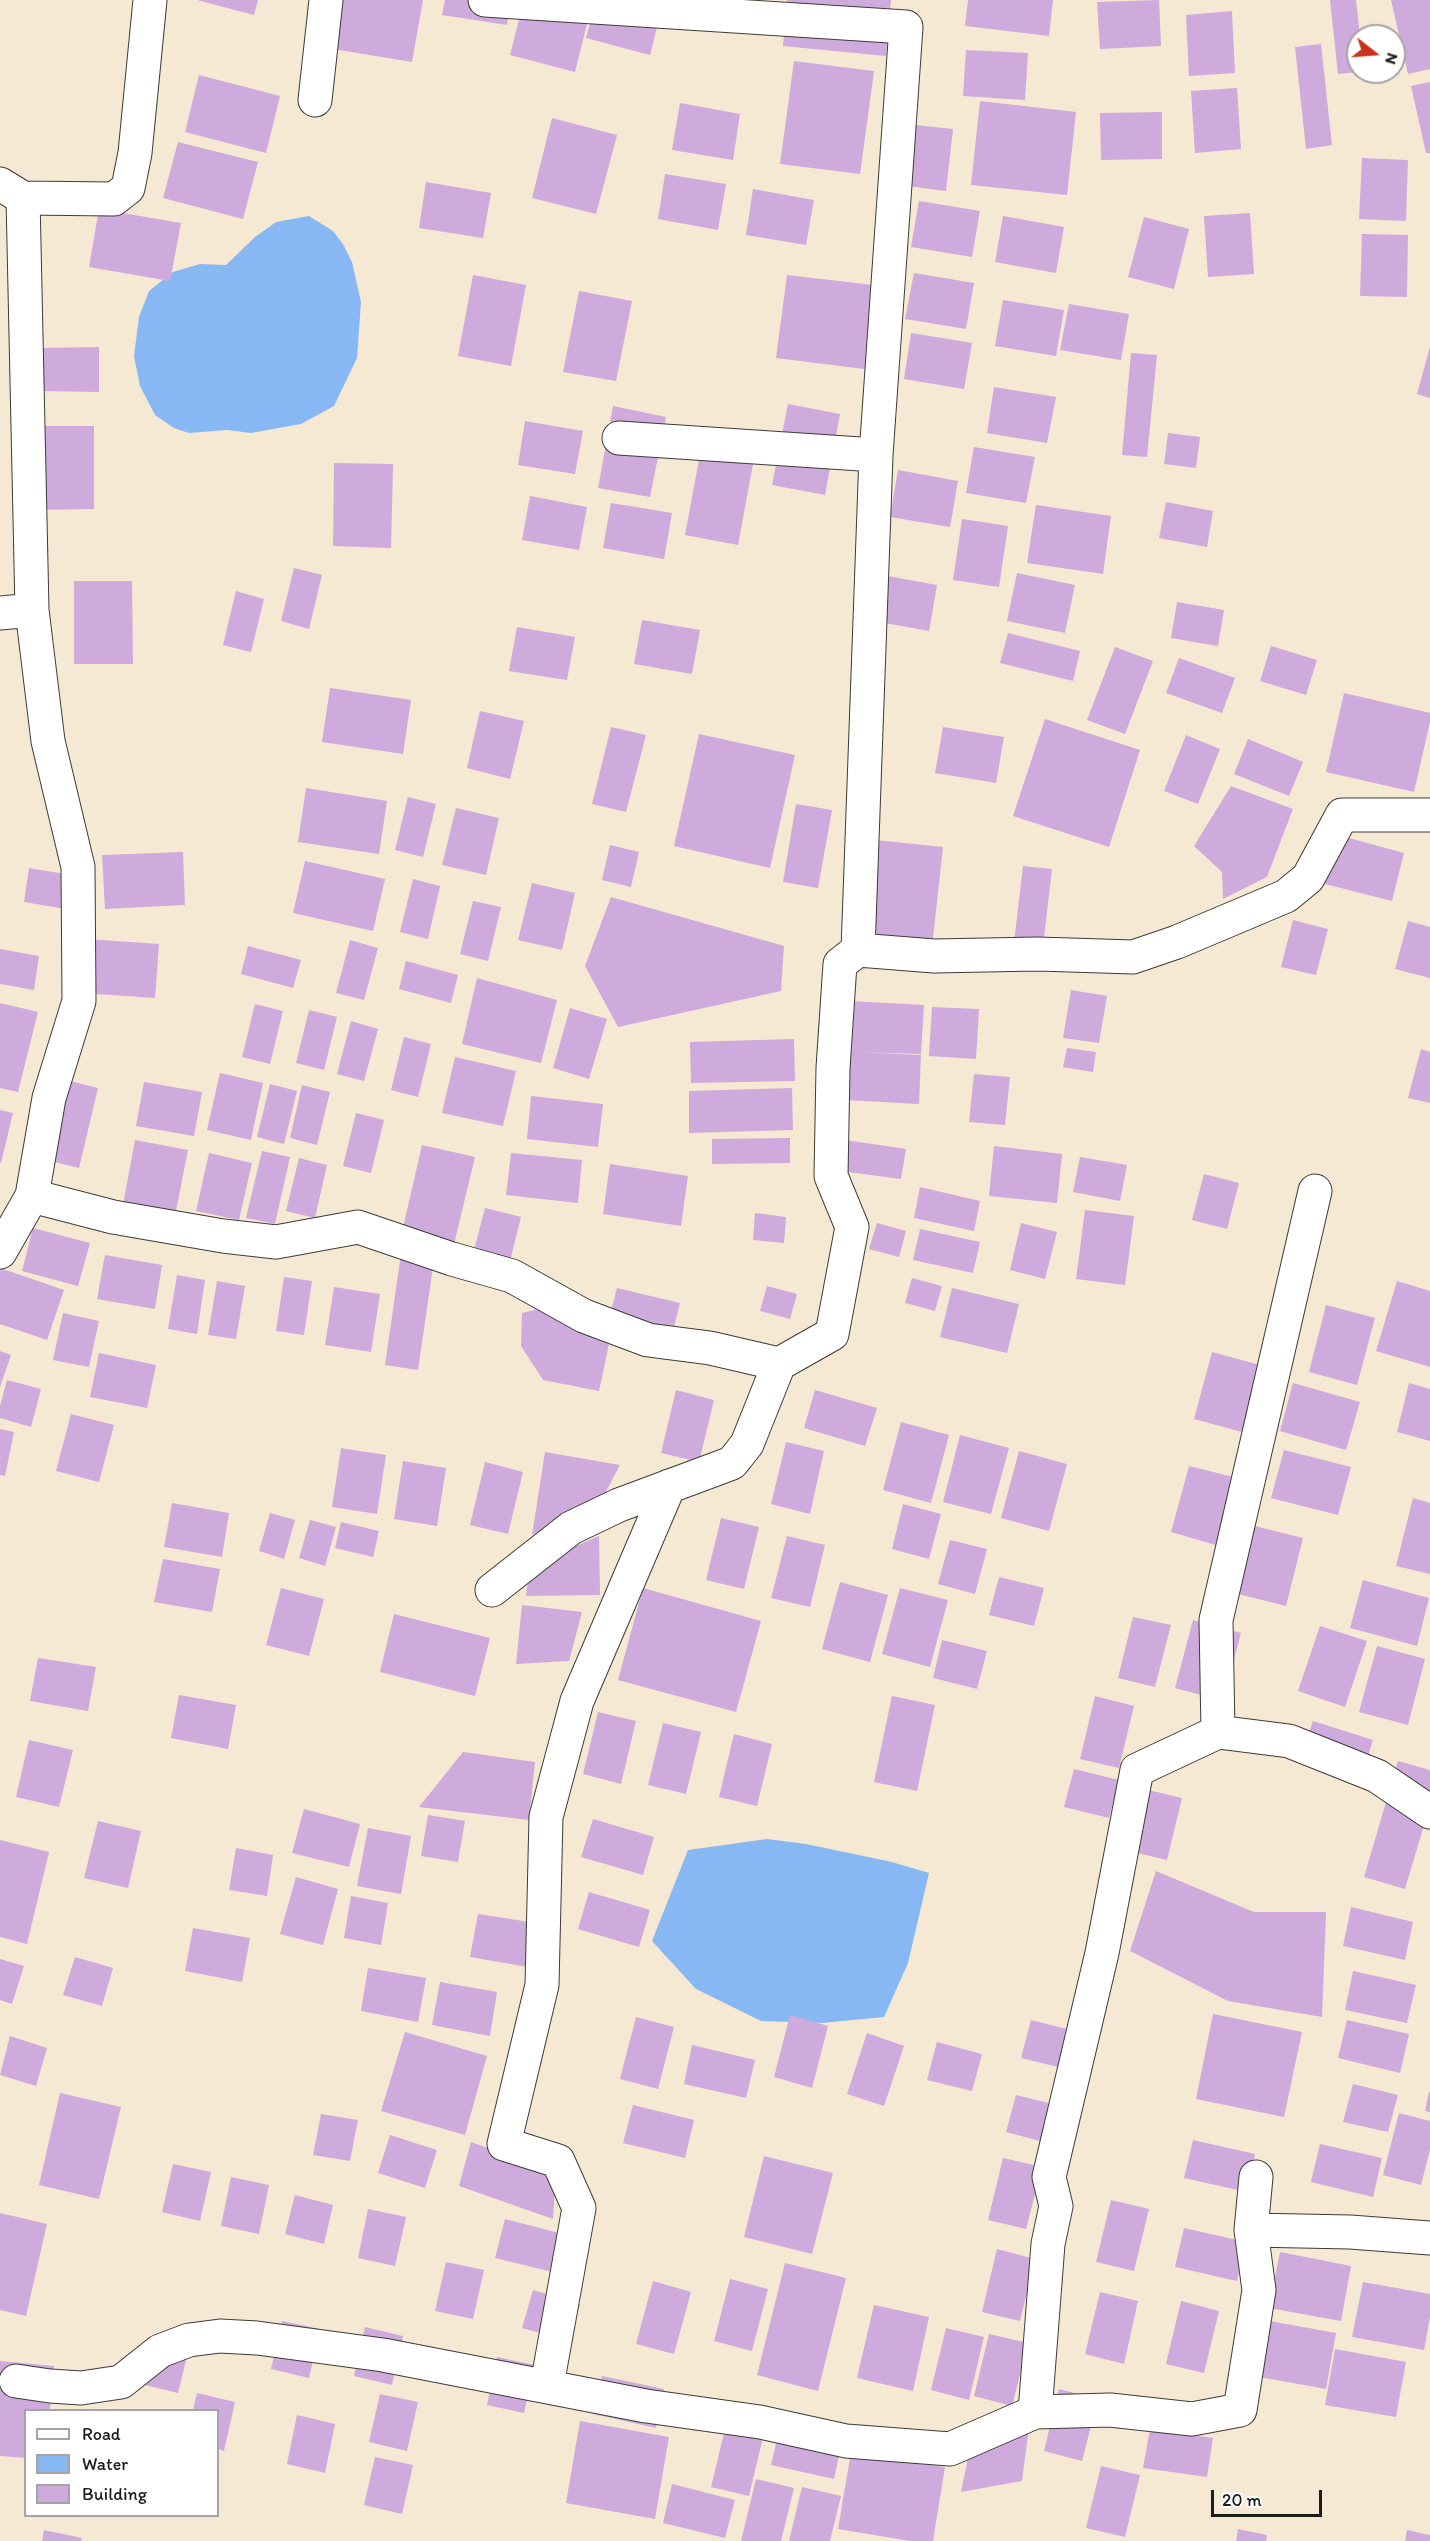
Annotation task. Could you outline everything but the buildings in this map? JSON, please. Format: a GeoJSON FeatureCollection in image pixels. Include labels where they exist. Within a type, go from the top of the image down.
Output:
{"type":"FeatureCollection","features":[{"type":"Feature","properties":{"kind":"street"},"geometry":{"type":"LineString","coordinates":[[0,1252],[32,1196],[49,1098],[79,1001],[78,867],[16,612],[11,191],[114,199],[128,188],[135,153],[150,0]]}},
{"type":"Feature","properties":{"kind":"street"},"geometry":{"type":"LineString","coordinates":[[315,100],[326,0]]}},
{"type":"Feature","properties":{"kind":"street"},"geometry":{"type":"LineString","coordinates":[[485,0],[906,27],[876,455],[858,950]]}},
{"type":"Feature","properties":{"kind":"street"},"geometry":{"type":"LineString","coordinates":[[619,438],[876,455]]}},
{"type":"Feature","properties":{"kind":"street"},"geometry":{"type":"LineString","coordinates":[[492,1590],[571,1528],[619,1505],[732,1463],[747,1444],[779,1364],[832,1334],[852,1227],[831,1176],[833,1068],[840,964],[858,950],[934,956],[1038,954],[1133,957],[1177,942],[1286,896],[1308,878],[1342,815],[1430,815]]}},
{"type":"Feature","properties":{"kind":"street"},"geometry":{"type":"LineString","coordinates":[[1218,1732],[1216,1620],[1316,1191]]}},
{"type":"Feature","properties":{"kind":"street"},"geometry":{"type":"LineString","coordinates":[[32,1196],[113,1217],[223,1236],[276,1242],[358,1227],[452,1259],[512,1276],[584,1316],[648,1340],[710,1348],[779,1364]]}},
{"type":"Feature","properties":{"kind":"street"},"geometry":{"type":"LineString","coordinates":[[547,2385],[579,2208],[558,2161],[504,2144],[542,1984],[546,1817],[577,1701],[669,1486]]}},
{"type":"Feature","properties":{"kind":"street"},"geometry":{"type":"LineString","coordinates":[[1035,2412],[1048,2244],[1056,2206],[1049,2177],[1102,1953],[1137,1770],[1218,1732],[1289,1742],[1377,1776],[1430,1812]]}},
{"type":"Feature","properties":{"kind":"street"},"geometry":{"type":"LineString","coordinates":[[16,2380],[81,2388],[121,2382],[160,2351],[189,2340],[220,2336],[257,2338],[383,2355],[646,2406],[760,2422],[846,2441],[906,2447],[950,2449],[1035,2412],[1110,2410],[1192,2419],[1239,2410],[1259,2290],[1251,2230],[1256,2177]]}},
{"type":"Feature","properties":{"kind":"street"},"geometry":{"type":"LineString","coordinates":[[1251,2230],[1350,2232],[1430,2238]]}},
{"type":"Feature","properties":{"kind":"water"},"geometry":{"type":"Polygon","coordinates":[[[309,216],[333,231],[343,244],[352,262],[361,302],[357,358],[334,406],[301,424],[251,433],[227,430],[189,433],[174,428],[155,415],[140,386],[134,356],[139,317],[149,291],[173,272],[200,264],[226,265],[255,237],[276,222],[309,216]]]}},
{"type":"Feature","properties":{"kind":"water"},"geometry":{"type":"Polygon","coordinates":[[[767,1839],[806,1844],[892,1862],[929,1873],[908,1963],[884,2017],[822,2023],[761,2021],[696,1989],[652,1941],[688,1850],[767,1839]]]}}]}
